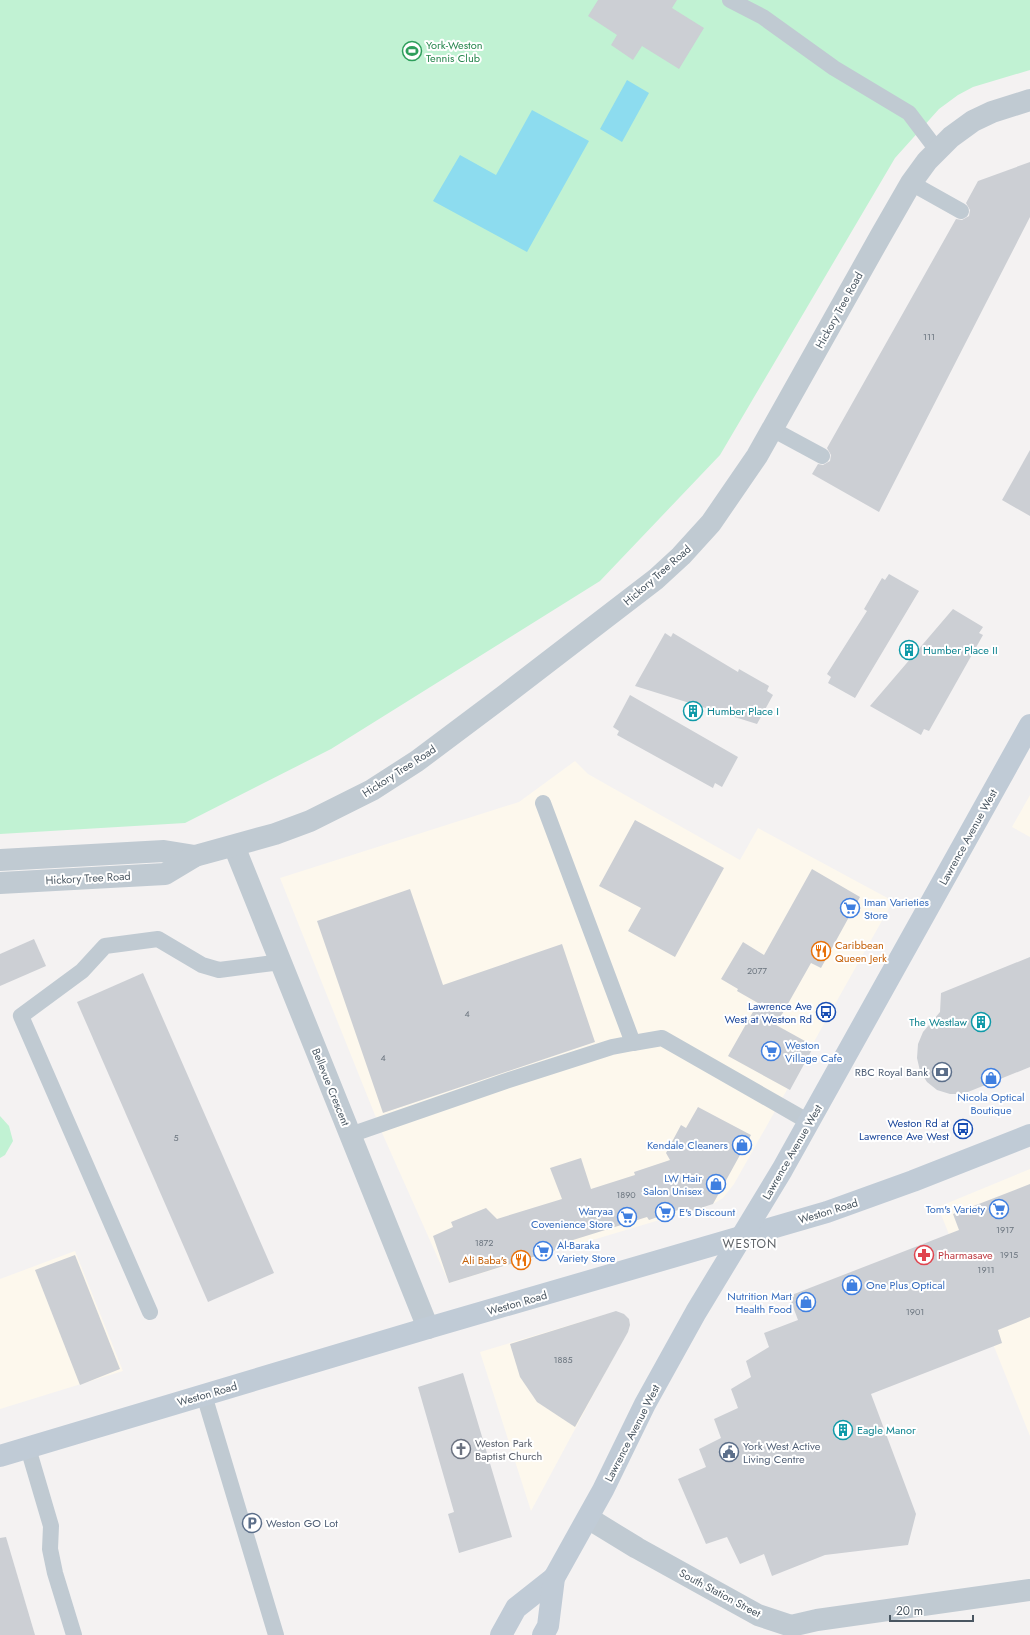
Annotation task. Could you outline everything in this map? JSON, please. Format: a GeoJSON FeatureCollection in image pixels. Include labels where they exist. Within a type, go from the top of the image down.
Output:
{"type":"FeatureCollection","features":[{"type":"Feature","properties":{"kind":"main road","name":"Lawrence Avenue West"},"geometry":{"type":"LineString","coordinates":[[501,1635],[516,1608],[554,1578],[588,1518],[645,1404],[696,1312],[809,1122],[1030,725]]}},
{"type":"Feature","properties":{"kind":"main road","name":"Weston Road"},"geometry":{"type":"LineString","coordinates":[[0,1456],[863,1200],[1030,1135]]}},
{"type":"Feature","properties":{"kind":"main road","name":"Lawrence Avenue West"},"geometry":{"type":"LineString","coordinates":[[543,1635],[548,1626],[554,1578]]}},
{"type":"Feature","properties":{"kind":"street","name":"Hickory Tree Road"},"geometry":{"type":"LineString","coordinates":[[0,883],[165,874],[195,856],[275,834],[310,821],[372,790],[417,761],[582,636],[656,579],[681,556],[711,523],[757,456],[911,183],[937,150],[973,121],[992,112],[1030,100]]}},
{"type":"Feature","properties":{"kind":"street","name":"Bellevue Crescent"},"geometry":{"type":"LineString","coordinates":[[234,846],[428,1328]]}},
{"type":"Feature","properties":{"kind":"street","name":"Hickory Tree Road"},"geometry":{"type":"LineString","coordinates":[[0,860],[164,851],[195,856]]}},
{"type":"Feature","properties":{"kind":"street","name":"South Station Street"},"geometry":{"type":"LineString","coordinates":[[588,1518],[637,1548],[758,1615],[791,1626],[817,1620],[1030,1590]]}},
{"type":"Feature","properties":{"kind":"lane"},"geometry":{"type":"LineString","coordinates":[[730,0],[763,17],[834,68],[909,113],[937,150]]}},
{"type":"Feature","properties":{"kind":"lane"},"geometry":{"type":"LineString","coordinates":[[911,183],[961,210]]}},
{"type":"Feature","properties":{"kind":"lane"},"geometry":{"type":"LineString","coordinates":[[772,429],[822,456]]}},
{"type":"Feature","properties":{"kind":"lane"},"geometry":{"type":"LineString","coordinates":[[543,803],[633,1043]]}},
{"type":"Feature","properties":{"kind":"lane"},"geometry":{"type":"LineString","coordinates":[[150,1312],[21,1016],[82,971],[105,946],[158,939],[202,964],[219,970],[280,962]]}},
{"type":"Feature","properties":{"kind":"lane"},"geometry":{"type":"LineString","coordinates":[[350,1136],[506,1081],[612,1047],[662,1038],[809,1122]]}},
{"type":"Feature","properties":{"kind":"lane"},"geometry":{"type":"LineString","coordinates":[[204,1395],[276,1635]]}},
{"type":"Feature","properties":{"kind":"lane"},"geometry":{"type":"LineString","coordinates":[[28,1448],[51,1526],[50,1549],[55,1573],[74,1635]]}},
{"type":"Feature","properties":{"kind":"shaded area"},"geometry":{"type":"Polygon","coordinates":[[[575,761],[588,774],[740,860],[758,828],[893,901],[734,1184],[723,1198],[713,1204],[449,1283],[383,1135],[280,878],[519,802],[575,761]]]}},
{"type":"Feature","properties":{"kind":"shaded area"},"geometry":{"type":"Polygon","coordinates":[[[1030,795],[1030,837],[1012,827],[1030,795]]]}},
{"type":"Feature","properties":{"kind":"shaded area"},"geometry":{"type":"Polygon","coordinates":[[[1030,1169],[1030,1436],[938,1207],[1030,1169]]]}},
{"type":"Feature","properties":{"kind":"shaded area"},"geometry":{"type":"Polygon","coordinates":[[[75,1251],[123,1371],[0,1409],[0,1279],[75,1251]]]}},
{"type":"Feature","properties":{"kind":"shaded area"},"geometry":{"type":"Polygon","coordinates":[[[607,1314],[625,1336],[531,1511],[480,1352],[607,1314]]]}},
{"type":"Feature","properties":{"kind":"green space"},"geometry":{"type":"Polygon","coordinates":[[[0,0],[1030,0],[1030,70],[973,87],[958,95],[939,109],[895,158],[720,455],[600,581],[331,749],[185,823],[0,834],[0,0]]]}},
{"type":"Feature","properties":{"kind":"green space"},"geometry":{"type":"Polygon","coordinates":[[[0,1116],[9,1126],[13,1141],[5,1155],[0,1158],[0,1116]]]}},
{"type":"Feature","properties":{"kind":"water"},"geometry":{"type":"Polygon","coordinates":[[[627,80],[649,93],[622,142],[600,129],[627,80]]]}},
{"type":"Feature","properties":{"kind":"water"},"geometry":{"type":"Polygon","coordinates":[[[532,110],[589,141],[527,252],[433,201],[460,155],[496,175],[532,110]]]}},
{"type":"Feature","properties":{"kind":"building"},"geometry":{"type":"Polygon","coordinates":[[[598,0],[677,0],[672,8],[704,28],[679,69],[642,46],[633,60],[611,45],[617,35],[588,16],[598,0]]]}},
{"type":"Feature","properties":{"kind":"building"},"geometry":{"type":"Polygon","coordinates":[[[1030,162],[1030,217],[879,512],[812,474],[818,464],[823,465],[830,461],[831,455],[827,448],[956,219],[962,220],[969,216],[970,210],[966,203],[978,181],[1030,162]]]}},
{"type":"Feature","properties":{"kind":"building"},"geometry":{"type":"Polygon","coordinates":[[[1030,450],[1030,516],[1002,500],[1030,450]]]}},
{"type":"Feature","properties":{"kind":"building"},"geometry":{"type":"Polygon","coordinates":[[[889,574],[919,591],[855,698],[828,683],[831,677],[827,674],[867,611],[864,609],[882,578],[885,580],[889,574]]]}},
{"type":"Feature","properties":{"kind":"building"},"geometry":{"type":"Polygon","coordinates":[[[953,609],[983,627],[979,633],[983,635],[929,731],[924,729],[921,735],[870,706],[953,609]]]}},
{"type":"Feature","properties":{"kind":"building"},"geometry":{"type":"Polygon","coordinates":[[[665,633],[671,637],[673,633],[738,672],[739,669],[769,686],[767,691],[773,695],[757,724],[635,686],[665,633]]]}},
{"type":"Feature","properties":{"kind":"building"},"geometry":{"type":"Polygon","coordinates":[[[630,695],[738,757],[722,787],[715,783],[713,788],[617,735],[619,731],[613,727],[630,695]]]}},
{"type":"Feature","properties":{"kind":"building"},"geometry":{"type":"Polygon","coordinates":[[[635,820],[724,868],[675,957],[628,931],[641,908],[599,886],[635,820]]]}},
{"type":"Feature","properties":{"kind":"building"},"geometry":{"type":"Polygon","coordinates":[[[812,869],[860,897],[821,968],[811,963],[776,1025],[814,1046],[790,1090],[728,1056],[758,1003],[737,991],[738,989],[721,979],[743,942],[764,955],[812,869]]]}},
{"type":"Feature","properties":{"kind":"building"},"geometry":{"type":"Polygon","coordinates":[[[410,889],[443,985],[562,944],[595,1042],[383,1113],[317,921],[410,889]]]}},
{"type":"Feature","properties":{"kind":"building"},"geometry":{"type":"Polygon","coordinates":[[[34,939],[46,966],[0,986],[0,954],[34,939]]]}},
{"type":"Feature","properties":{"kind":"building","name":"The Westlaw"},"geometry":{"type":"Polygon","coordinates":[[[1030,957],[1030,1067],[963,1094],[950,1094],[937,1090],[927,1082],[920,1071],[917,1058],[918,1044],[923,1032],[940,1012],[941,993],[1030,957]]]}},
{"type":"Feature","properties":{"kind":"building"},"geometry":{"type":"Polygon","coordinates":[[[143,973],[274,1273],[208,1302],[77,1002],[143,973]]]}},
{"type":"Feature","properties":{"kind":"building"},"geometry":{"type":"Polygon","coordinates":[[[698,1107],[751,1135],[713,1204],[685,1213],[684,1208],[649,1220],[647,1217],[573,1240],[575,1244],[449,1283],[433,1236],[453,1227],[451,1222],[486,1208],[497,1219],[562,1199],[550,1168],[581,1158],[591,1189],[635,1175],[634,1172],[670,1160],[666,1153],[681,1125],[686,1128],[698,1107]]]}},
{"type":"Feature","properties":{"kind":"building"},"geometry":{"type":"Polygon","coordinates":[[[1030,1184],[1030,1317],[998,1330],[1002,1343],[871,1394],[916,1514],[908,1545],[825,1555],[772,1576],[764,1554],[740,1564],[727,1537],[706,1544],[678,1479],[706,1467],[699,1449],[721,1438],[714,1419],[738,1408],[731,1389],[751,1377],[746,1361],[769,1347],[764,1333],[798,1320],[789,1296],[959,1230],[953,1214],[1030,1184]]]}},
{"type":"Feature","properties":{"kind":"building"},"geometry":{"type":"Polygon","coordinates":[[[75,1255],[120,1369],[80,1385],[35,1270],[75,1255]]]}},
{"type":"Feature","properties":{"kind":"building"},"geometry":{"type":"Polygon","coordinates":[[[616,1311],[624,1314],[629,1319],[630,1325],[628,1332],[575,1427],[537,1402],[520,1377],[510,1344],[616,1311]]]}},
{"type":"Feature","properties":{"kind":"building","name":"Weston Park Baptist Church"},"geometry":{"type":"Polygon","coordinates":[[[463,1373],[512,1537],[459,1553],[448,1514],[454,1512],[418,1387],[463,1373]]]}},
{"type":"Feature","properties":{"kind":"building"},"geometry":{"type":"Polygon","coordinates":[[[6,1537],[35,1635],[0,1635],[0,1538],[6,1537]]]}},
{"type":"Feature","properties":{"kind":"place","name":"York-Weston Tennis Club"},"geometry":{"type":"Point","coordinates":[412,51]}},
{"type":"Feature","properties":{"kind":"place","name":"Humber Place II"},"geometry":{"type":"Point","coordinates":[909,650]}},
{"type":"Feature","properties":{"kind":"place","name":"Humber Place I"},"geometry":{"type":"Point","coordinates":[693,711]}},
{"type":"Feature","properties":{"kind":"place","name":"Iman Varieties Store"},"geometry":{"type":"Point","coordinates":[850,908]}},
{"type":"Feature","properties":{"kind":"place","name":"Caribbean Queen Jerk"},"geometry":{"type":"Point","coordinates":[821,951]}},
{"type":"Feature","properties":{"kind":"place","name":"Lawrence Ave West at Weston Rd"},"geometry":{"type":"Point","coordinates":[826,1012]}},
{"type":"Feature","properties":{"kind":"place","name":"The Westlaw"},"geometry":{"type":"Point","coordinates":[981,1022]}},
{"type":"Feature","properties":{"kind":"place","name":"Weston Village Cafe"},"geometry":{"type":"Point","coordinates":[771,1051]}},
{"type":"Feature","properties":{"kind":"place","name":"RBC Royal Bank"},"geometry":{"type":"Point","coordinates":[942,1072]}},
{"type":"Feature","properties":{"kind":"place","name":"Nicola Optical Boutique"},"geometry":{"type":"Point","coordinates":[991,1078]}},
{"type":"Feature","properties":{"kind":"place","name":"Weston Rd at Lawrence Ave West"},"geometry":{"type":"Point","coordinates":[963,1129]}},
{"type":"Feature","properties":{"kind":"place","name":"Kendale Cleaners"},"geometry":{"type":"Point","coordinates":[742,1145]}},
{"type":"Feature","properties":{"kind":"place","name":"LW Hair Salon Unisex"},"geometry":{"type":"Point","coordinates":[716,1184]}},
{"type":"Feature","properties":{"kind":"place","name":"Tom's Variety"},"geometry":{"type":"Point","coordinates":[999,1209]}},
{"type":"Feature","properties":{"kind":"place","name":"E's Discount"},"geometry":{"type":"Point","coordinates":[665,1212]}},
{"type":"Feature","properties":{"kind":"place","name":"Waryaa Covenience Store"},"geometry":{"type":"Point","coordinates":[627,1217]}},
{"type":"Feature","properties":{"kind":"place","name":"Al-Baraka Variety Store"},"geometry":{"type":"Point","coordinates":[543,1251]}},
{"type":"Feature","properties":{"kind":"place","name":"Pharmasave"},"geometry":{"type":"Point","coordinates":[924,1255]}},
{"type":"Feature","properties":{"kind":"place","name":"Ali Baba's"},"geometry":{"type":"Point","coordinates":[521,1260]}},
{"type":"Feature","properties":{"kind":"place","name":"One Plus Optical"},"geometry":{"type":"Point","coordinates":[852,1285]}},
{"type":"Feature","properties":{"kind":"place","name":"Nutrition Mart Health Food"},"geometry":{"type":"Point","coordinates":[806,1302]}},
{"type":"Feature","properties":{"kind":"place","name":"Eagle Manor"},"geometry":{"type":"Point","coordinates":[843,1430]}},
{"type":"Feature","properties":{"kind":"place","name":"Weston Park Baptist Church"},"geometry":{"type":"Point","coordinates":[461,1449]}},
{"type":"Feature","properties":{"kind":"place","name":"York West Active Living Centre"},"geometry":{"type":"Point","coordinates":[729,1452]}},
{"type":"Feature","properties":{"kind":"place","name":"Weston GO Lot"},"geometry":{"type":"Point","coordinates":[252,1523]}},
{"type":"Feature","properties":{"kind":"district","name":"WESTON"},"geometry":{"type":"Point","coordinates":[750,1244]}}]}
